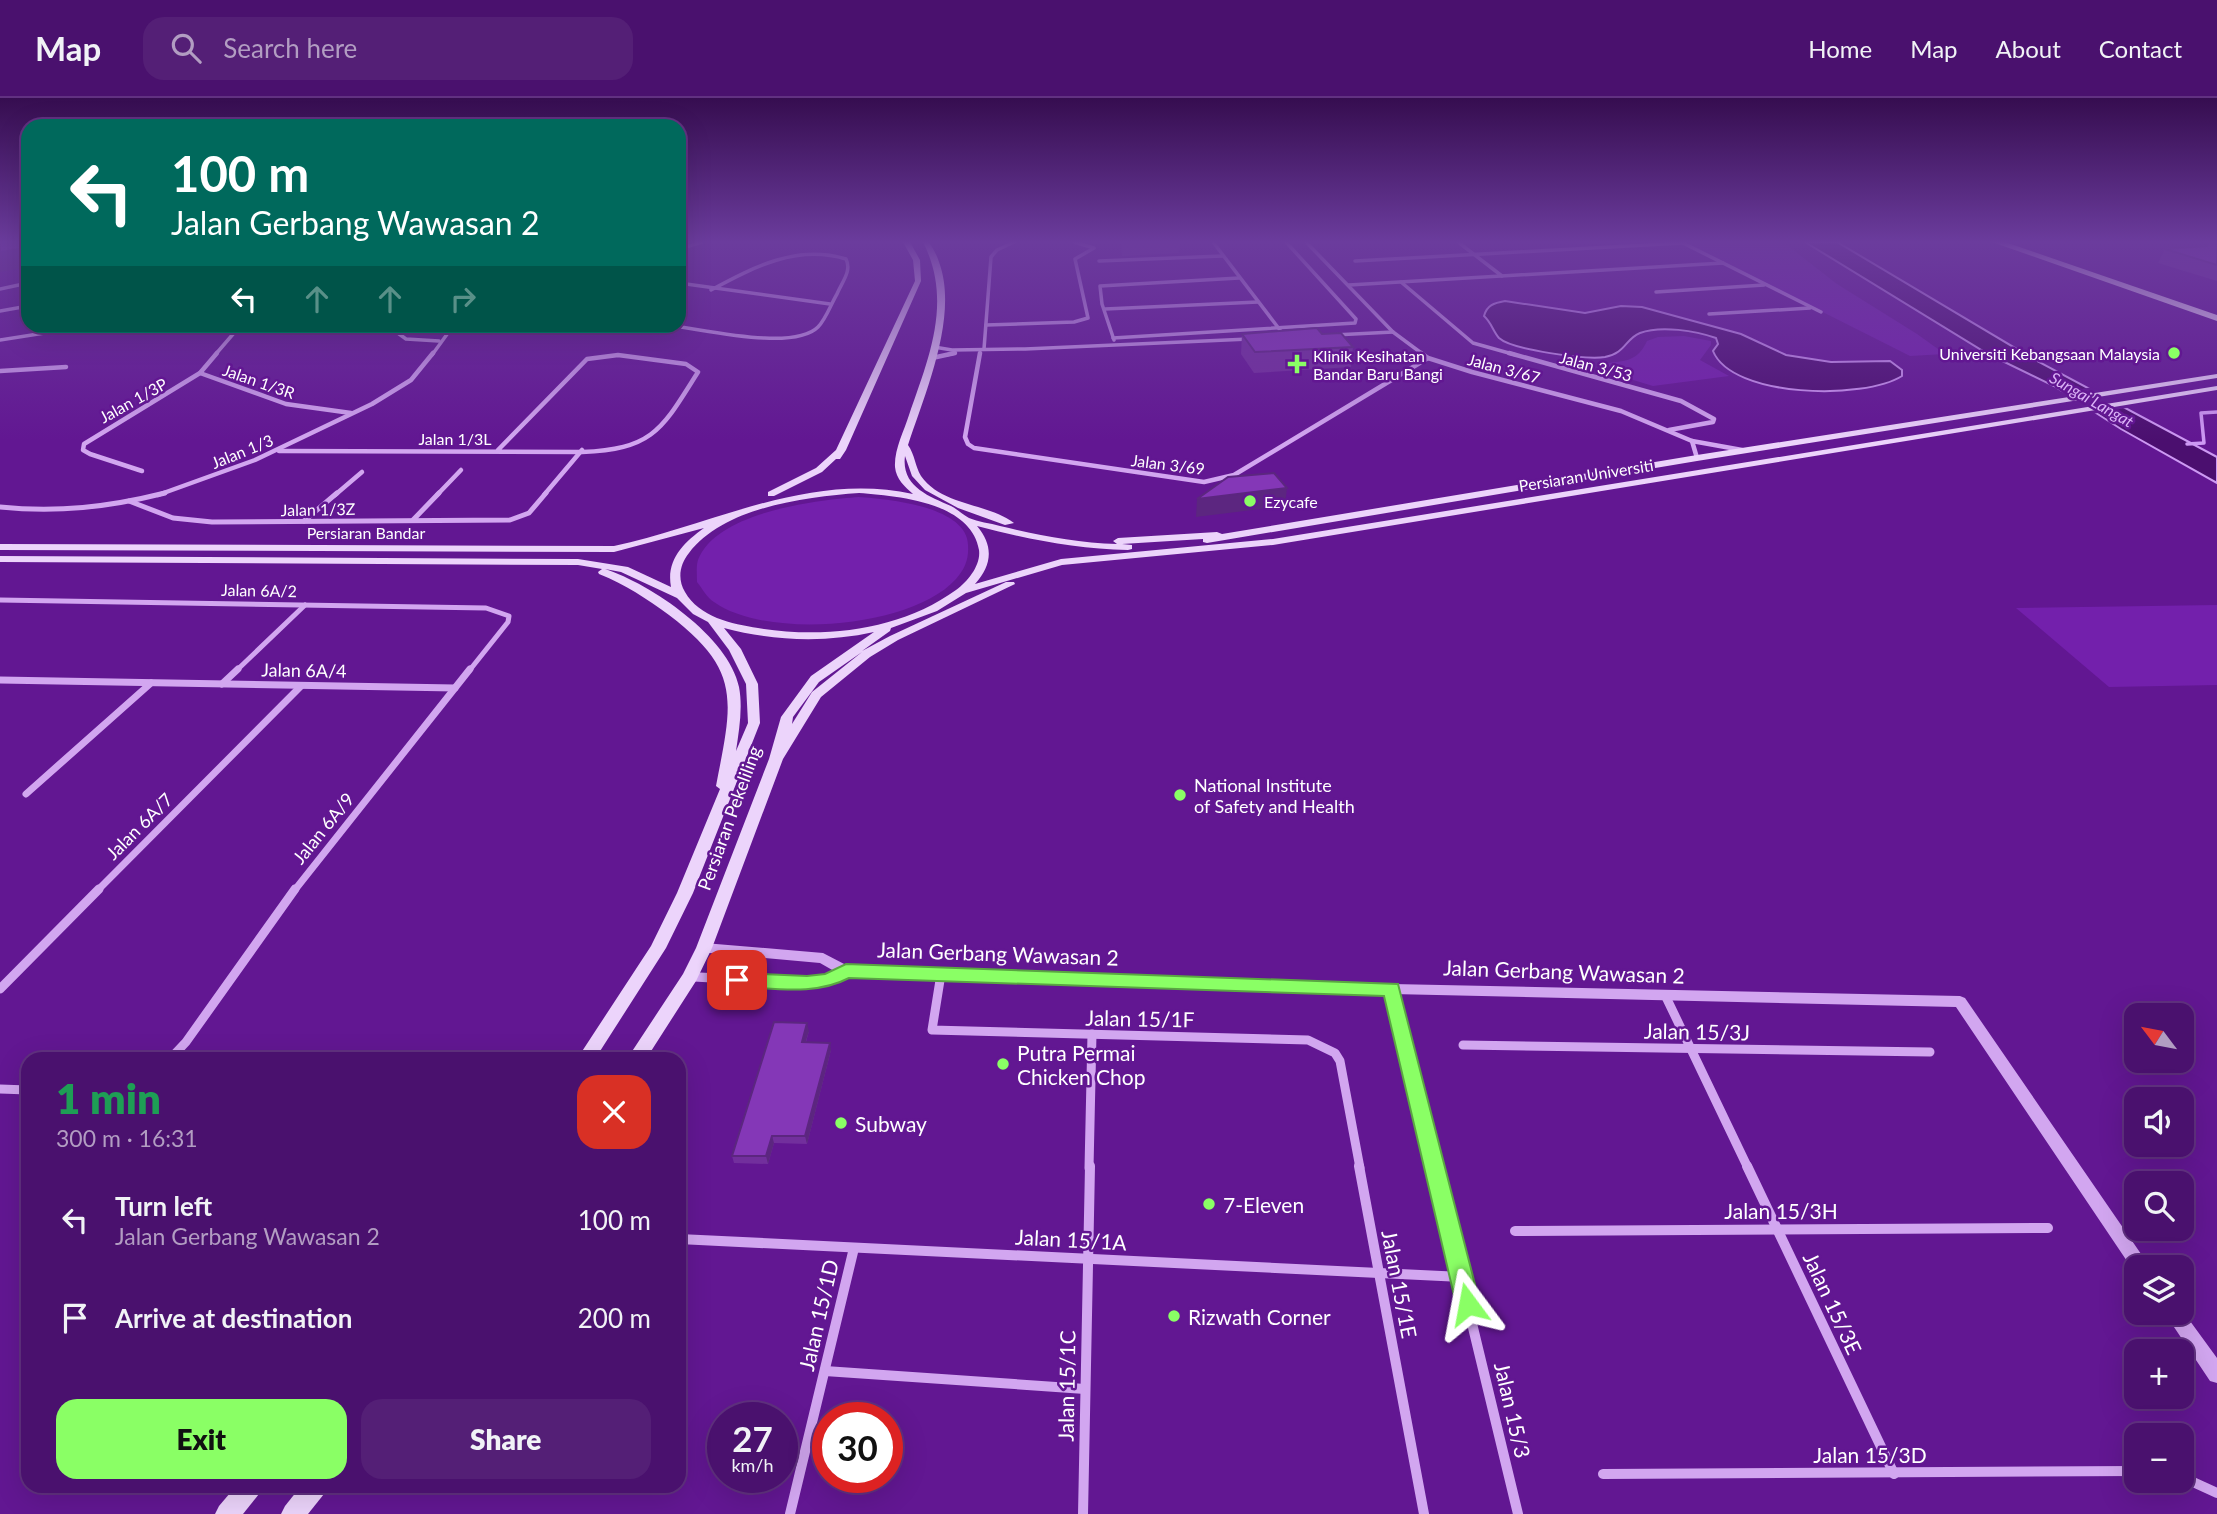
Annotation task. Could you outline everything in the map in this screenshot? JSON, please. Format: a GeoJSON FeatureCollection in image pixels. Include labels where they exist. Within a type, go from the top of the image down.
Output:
{"type":"FeatureCollection","features":[{"type":"Feature","properties":{"kind":"main road"},"geometry":{"type":"LineString","coordinates":[[681,596],[676,584],[678,560],[697,537],[728,518],[786,498],[816,482],[834,464],[906,308]]}},
{"type":"Feature","properties":{"kind":"main road"},"geometry":{"type":"LineString","coordinates":[[926,499],[902,476],[900,469],[904,446],[932,358],[941,308]]}},
{"type":"Feature","properties":{"kind":"main road"},"geometry":{"type":"LineString","coordinates":[[2188,308],[2217,318]]}},
{"type":"Feature","properties":{"kind":"main road","name":"Persiaran Universiti"},"geometry":{"type":"LineString","coordinates":[[961,592],[1061,562],[1185,552],[1742,450],[2212,377]]}},
{"type":"Feature","properties":{"kind":"main road","name":"Persiaran Universiti"},"geometry":{"type":"LineString","coordinates":[[926,499],[959,512],[971,521],[1053,542],[1096,547],[1152,546],[1272,536],[2217,387]]}},
{"type":"Feature","properties":{"kind":"main road"},"geometry":{"type":"LineString","coordinates":[[904,446],[912,455],[912,467],[917,477],[926,485],[959,503],[1037,532],[1074,539],[1112,541],[1272,536]]}},
{"type":"Feature","properties":{"kind":"main road"},"geometry":{"type":"LineString","coordinates":[[510,555],[614,543],[672,531],[803,481],[841,450]]}},
{"type":"Feature","properties":{"kind":"main road"},"geometry":{"type":"LineString","coordinates":[[786,498],[859,491],[889,492],[926,499]]}},
{"type":"Feature","properties":{"kind":"main road","name":"Persiaran Bandar"},"geometry":{"type":"LineString","coordinates":[[0,559],[510,555],[614,548],[663,539],[728,518]]}},
{"type":"Feature","properties":{"kind":"main road"},"geometry":{"type":"LineString","coordinates":[[712,620],[736,628],[797,636],[853,632],[896,623],[933,609],[961,592],[974,579],[985,555],[980,531],[971,521]]}},
{"type":"Feature","properties":{"kind":"main road"},"geometry":{"type":"LineString","coordinates":[[776,759],[816,695],[838,675],[894,638],[1006,586],[1043,573],[1083,565],[1203,555],[1272,536]]}},
{"type":"Feature","properties":{"kind":"main road","name":"Persiaran Bandar"},"geometry":{"type":"LineString","coordinates":[[0,547],[510,555],[611,565],[636,573],[681,596],[693,609],[712,620]]}},
{"type":"Feature","properties":{"kind":"main road"},"geometry":{"type":"LineString","coordinates":[[510,555],[598,570],[627,580],[688,623],[718,652],[730,674],[735,713],[735,726],[719,808]]}},
{"type":"Feature","properties":{"kind":"main road","name":"Persiaran Pekeliling"},"geometry":{"type":"LineString","coordinates":[[590,1052],[657,948],[685,893],[754,723],[752,684],[736,649],[712,620]]}},
{"type":"Feature","properties":{"kind":"main road","name":"Persiaran Pekeliling"},"geometry":{"type":"LineString","coordinates":[[641,1052],[690,978],[704,948],[776,759],[787,717],[815,679],[896,623]]}},
{"type":"Feature","properties":{"kind":"main road"},"geometry":{"type":"LineString","coordinates":[[227,1514],[245,1493]]}},
{"type":"Feature","properties":{"kind":"main road"},"geometry":{"type":"LineString","coordinates":[[293,1514],[310,1493]]}},
{"type":"Feature","properties":{"kind":"street"},"geometry":{"type":"LineString","coordinates":[[0,312],[18,308]]}},
{"type":"Feature","properties":{"kind":"street"},"geometry":{"type":"LineString","coordinates":[[686,327],[777,338],[796,337],[817,329],[828,308]]}},
{"type":"Feature","properties":{"kind":"street","name":"Jalan 3/69"},"geometry":{"type":"LineString","coordinates":[[987,308],[982,351],[965,437],[968,444],[974,448],[1204,482],[1234,475],[1427,358]]}},
{"type":"Feature","properties":{"kind":"street"},"geometry":{"type":"LineString","coordinates":[[986,325],[1074,322],[1088,318],[1086,308]]}},
{"type":"Feature","properties":{"kind":"street"},"geometry":{"type":"LineString","coordinates":[[1115,345],[1105,309],[1125,308]]}},
{"type":"Feature","properties":{"kind":"street"},"geometry":{"type":"LineString","coordinates":[[1263,308],[1284,337]]}},
{"type":"Feature","properties":{"kind":"street"},"geometry":{"type":"LineString","coordinates":[[1113,338],[1352,326],[1356,319],[1346,308]]}},
{"type":"Feature","properties":{"kind":"street","name":"Jalan 3/67"},"geometry":{"type":"LineString","coordinates":[[1371,308],[1393,332],[1427,358],[1459,369],[1621,411],[1692,441],[1742,450]]}},
{"type":"Feature","properties":{"kind":"street","name":"Jalan 3/53"},"geometry":{"type":"LineString","coordinates":[[1430,308],[1461,336],[1474,343],[1681,401],[1714,419],[1713,422],[1668,430]]}},
{"type":"Feature","properties":{"kind":"street"},"geometry":{"type":"LineString","coordinates":[[1709,314],[1811,308]]}},
{"type":"Feature","properties":{"kind":"street"},"geometry":{"type":"LineString","coordinates":[[1812,308],[1822,312]]}},
{"type":"Feature","properties":{"kind":"street"},"geometry":{"type":"LineString","coordinates":[[1325,335],[1393,332]]}},
{"type":"Feature","properties":{"kind":"street"},"geometry":{"type":"LineString","coordinates":[[0,340],[44,333]]}},
{"type":"Feature","properties":{"kind":"street","name":"Jalan 1/3P"},"geometry":{"type":"LineString","coordinates":[[142,471],[90,454],[83,450],[84,444],[200,373],[234,333]]}},
{"type":"Feature","properties":{"kind":"street"},"geometry":{"type":"LineString","coordinates":[[398,333],[406,339],[439,341]]}},
{"type":"Feature","properties":{"kind":"street","name":"Jalan 1/3"},"geometry":{"type":"LineString","coordinates":[[0,507],[30,512],[64,511],[129,501],[219,475],[279,451],[401,387],[420,373],[446,333]]}},
{"type":"Feature","properties":{"kind":"street"},"geometry":{"type":"LineString","coordinates":[[934,347],[1012,352],[1025,349],[1259,338]]}},
{"type":"Feature","properties":{"kind":"street"},"geometry":{"type":"LineString","coordinates":[[932,358],[982,351]]}},
{"type":"Feature","properties":{"kind":"street","name":"Jalan 1/3L"},"geometry":{"type":"LineString","coordinates":[[279,451],[582,450],[630,446],[659,429],[698,372],[697,369],[685,364],[618,355],[602,356],[583,362],[498,450]]}},
{"type":"Feature","properties":{"kind":"street"},"geometry":{"type":"LineString","coordinates":[[0,371],[66,367]]}},
{"type":"Feature","properties":{"kind":"street","name":"Jalan 1/3R"},"geometry":{"type":"LineString","coordinates":[[200,373],[286,404],[351,414]]}},
{"type":"Feature","properties":{"kind":"street"},"geometry":{"type":"LineString","coordinates":[[1692,441],[1697,458]]}},
{"type":"Feature","properties":{"kind":"street","name":"Jalan 1/3Z"},"geometry":{"type":"LineString","coordinates":[[129,501],[160,515],[191,521],[510,520],[529,513],[582,450]]}},
{"type":"Feature","properties":{"kind":"street"},"geometry":{"type":"LineString","coordinates":[[412,520],[461,470]]}},
{"type":"Feature","properties":{"kind":"street"},"geometry":{"type":"LineString","coordinates":[[303,522],[362,472]]}},
{"type":"Feature","properties":{"kind":"street","name":"Jalan 6A/2"},"geometry":{"type":"LineString","coordinates":[[0,600],[486,608],[509,616],[508,622]]}},
{"type":"Feature","properties":{"kind":"street"},"geometry":{"type":"LineString","coordinates":[[221,684],[305,605]]}},
{"type":"Feature","properties":{"kind":"street","name":"Jalan 6A/9"},"geometry":{"type":"LineString","coordinates":[[177,1052],[307,871],[508,622]]}},
{"type":"Feature","properties":{"kind":"street","name":"Jalan 6A/4"},"geometry":{"type":"LineString","coordinates":[[2,681],[455,688]]}},
{"type":"Feature","properties":{"kind":"street"},"geometry":{"type":"LineString","coordinates":[[26,794],[152,683]]}},
{"type":"Feature","properties":{"kind":"street","name":"Jalan 6A/7"},"geometry":{"type":"LineString","coordinates":[[0,989],[301,685]]}},
{"type":"Feature","properties":{"kind":"street","name":"Jalan Gerbang Wawasan 2"},"geometry":{"type":"LineString","coordinates":[[704,948],[823,958],[846,971],[1666,997],[1961,1002],[2133,1255]]}},
{"type":"Feature","properties":{"kind":"street","name":"Jalan Gerbang Wawasan 2"},"geometry":{"type":"LineString","coordinates":[[690,978],[807,983],[828,980],[846,971]]}},
{"type":"Feature","properties":{"kind":"street","name":"Jalan 15/1F"},"geometry":{"type":"LineString","coordinates":[[941,974],[932,1030],[1308,1040],[1335,1053],[1340,1061]]}},
{"type":"Feature","properties":{"kind":"street","name":"Jalan 15/3"},"geometry":{"type":"LineString","coordinates":[[1392,989],[1518,1514]]}},
{"type":"Feature","properties":{"kind":"street","name":"Jalan 15/3E"},"geometry":{"type":"LineString","coordinates":[[1666,997],[1894,1474]]}},
{"type":"Feature","properties":{"kind":"street","name":"Jalan 15/1C"},"geometry":{"type":"LineString","coordinates":[[1083,1514],[1092,1034]]}},
{"type":"Feature","properties":{"kind":"street","name":"Jalan 15/3J"},"geometry":{"type":"LineString","coordinates":[[1463,1045],[1930,1052]]}},
{"type":"Feature","properties":{"kind":"street","name":"Jalan 15/1E"},"geometry":{"type":"LineString","coordinates":[[1340,1061],[1424,1514]]}},
{"type":"Feature","properties":{"kind":"street"},"geometry":{"type":"LineString","coordinates":[[0,1088],[21,1090]]}},
{"type":"Feature","properties":{"kind":"street","name":"Jalan 15/3H"},"geometry":{"type":"LineString","coordinates":[[1515,1231],[2048,1228]]}},
{"type":"Feature","properties":{"kind":"street","name":"Jalan 15/1A"},"geometry":{"type":"LineString","coordinates":[[686,1239],[1462,1277]]}},
{"type":"Feature","properties":{"kind":"street","name":"Jalan 15/1D"},"geometry":{"type":"LineString","coordinates":[[790,1514],[854,1248]]}},
{"type":"Feature","properties":{"kind":"street"},"geometry":{"type":"LineString","coordinates":[[2183,1325],[2217,1374]]}},
{"type":"Feature","properties":{"kind":"street"},"geometry":{"type":"LineString","coordinates":[[825,1371],[1085,1389]]}},
{"type":"Feature","properties":{"kind":"street","name":"Jalan 15/3D"},"geometry":{"type":"LineString","coordinates":[[1603,1474],[2124,1471]]}},
{"type":"Feature","properties":{"kind":"street"},"geometry":{"type":"LineString","coordinates":[[2194,1483],[2217,1493]]}},
{"type":"Feature","properties":{"kind":"shaded area"},"geometry":{"type":"Polygon","coordinates":[[[1815,308],[1876,308],[1945,354],[1910,356],[1815,308]]]}},
{"type":"Feature","properties":{"kind":"shaded area"},"geometry":{"type":"Polygon","coordinates":[[[1684,336],[1711,341],[1700,360],[1729,376],[1653,386],[1610,373],[1607,363],[1635,356],[1647,341],[1658,337],[1684,336]]]}},
{"type":"Feature","properties":{"kind":"shaded area"},"geometry":{"type":"Polygon","coordinates":[[[859,497],[924,507],[954,521],[964,532],[968,545],[964,568],[956,579],[935,596],[907,609],[874,618],[802,624],[768,621],[738,614],[711,600],[697,582],[698,560],[708,544],[725,530],[769,512],[818,501],[859,497]]]}},
{"type":"Feature","properties":{"kind":"shaded area"},"geometry":{"type":"Polygon","coordinates":[[[2217,605],[2217,685],[2109,687],[2016,608],[2217,605]]]}},
{"type":"Feature","properties":{"kind":"water"},"geometry":{"type":"Polygon","coordinates":[[[1552,308],[1585,313],[1610,308],[1646,308],[1741,334],[1786,355],[1831,362],[1890,361],[1902,370],[1902,376],[1884,384],[1859,389],[1800,390],[1771,386],[1745,378],[1725,367],[1713,351],[1718,344],[1716,338],[1678,330],[1658,329],[1640,333],[1617,352],[1605,357],[1534,350],[1499,338],[1484,316],[1487,309],[1552,308]]]}},
{"type":"Feature","properties":{"kind":"water","name":"Sungai Langat"},"geometry":{"type":"Polygon","coordinates":[[[1913,308],[1948,308],[2037,361],[2217,457],[2217,483],[2121,429],[2054,386],[1988,354],[1913,308]]]}},
{"type":"Feature","properties":{"kind":"pier"},"geometry":{"type":"Polygon","coordinates":[[[2093,387],[2132,407],[2092,414],[2058,393],[2093,387]]]}},
{"type":"Feature","properties":{"kind":"building"},"geometry":{"type":"Polygon","coordinates":[[[1317,328],[1322,334],[1341,333],[1353,347],[1255,352],[1242,334],[1317,328]]]}},
{"type":"Feature","properties":{"kind":"building"},"geometry":{"type":"Polygon","coordinates":[[[1274,473],[1287,488],[1197,499],[1228,477],[1274,473]]]}},
{"type":"Feature","properties":{"kind":"building"},"geometry":{"type":"Polygon","coordinates":[[[774,1022],[807,1023],[802,1042],[830,1043],[805,1136],[772,1136],[766,1156],[732,1156],[774,1022]]]}},
{"type":"Feature","properties":{"kind":"waterway"},"geometry":{"type":"LineString","coordinates":[[2187,444],[2204,443],[2201,413],[2217,412]]}},
{"type":"Feature","properties":{"kind":"place","name":"Universiti Kebangsaan Malaysia"},"geometry":{"type":"Point","coordinates":[2174,353]}},
{"type":"Feature","properties":{"kind":"place","name":"Klinik Kesihatan Bandar Baru Bangi"},"geometry":{"type":"Point","coordinates":[1297,364]}},
{"type":"Feature","properties":{"kind":"place","name":"Ezycafe"},"geometry":{"type":"Point","coordinates":[1250,501]}},
{"type":"Feature","properties":{"kind":"place","name":"National Institute of Safety and Health"},"geometry":{"type":"Point","coordinates":[1180,795]}},
{"type":"Feature","properties":{"kind":"place","name":"Putra Permai Chicken Chop"},"geometry":{"type":"Point","coordinates":[1003,1064]}},
{"type":"Feature","properties":{"kind":"place","name":"Subway"},"geometry":{"type":"Point","coordinates":[841,1123]}},
{"type":"Feature","properties":{"kind":"place","name":"7-Eleven"},"geometry":{"type":"Point","coordinates":[1209,1204]}},
{"type":"Feature","properties":{"kind":"place","name":"Rizwath Corner"},"geometry":{"type":"Point","coordinates":[1174,1316]}},
{"type":"Feature","properties":{"kind":"route"},"geometry":{"type":"LineString","coordinates":[[737,980],[807,983],[828,980],[846,971],[1392,989],[1468,1304]]}}]}
